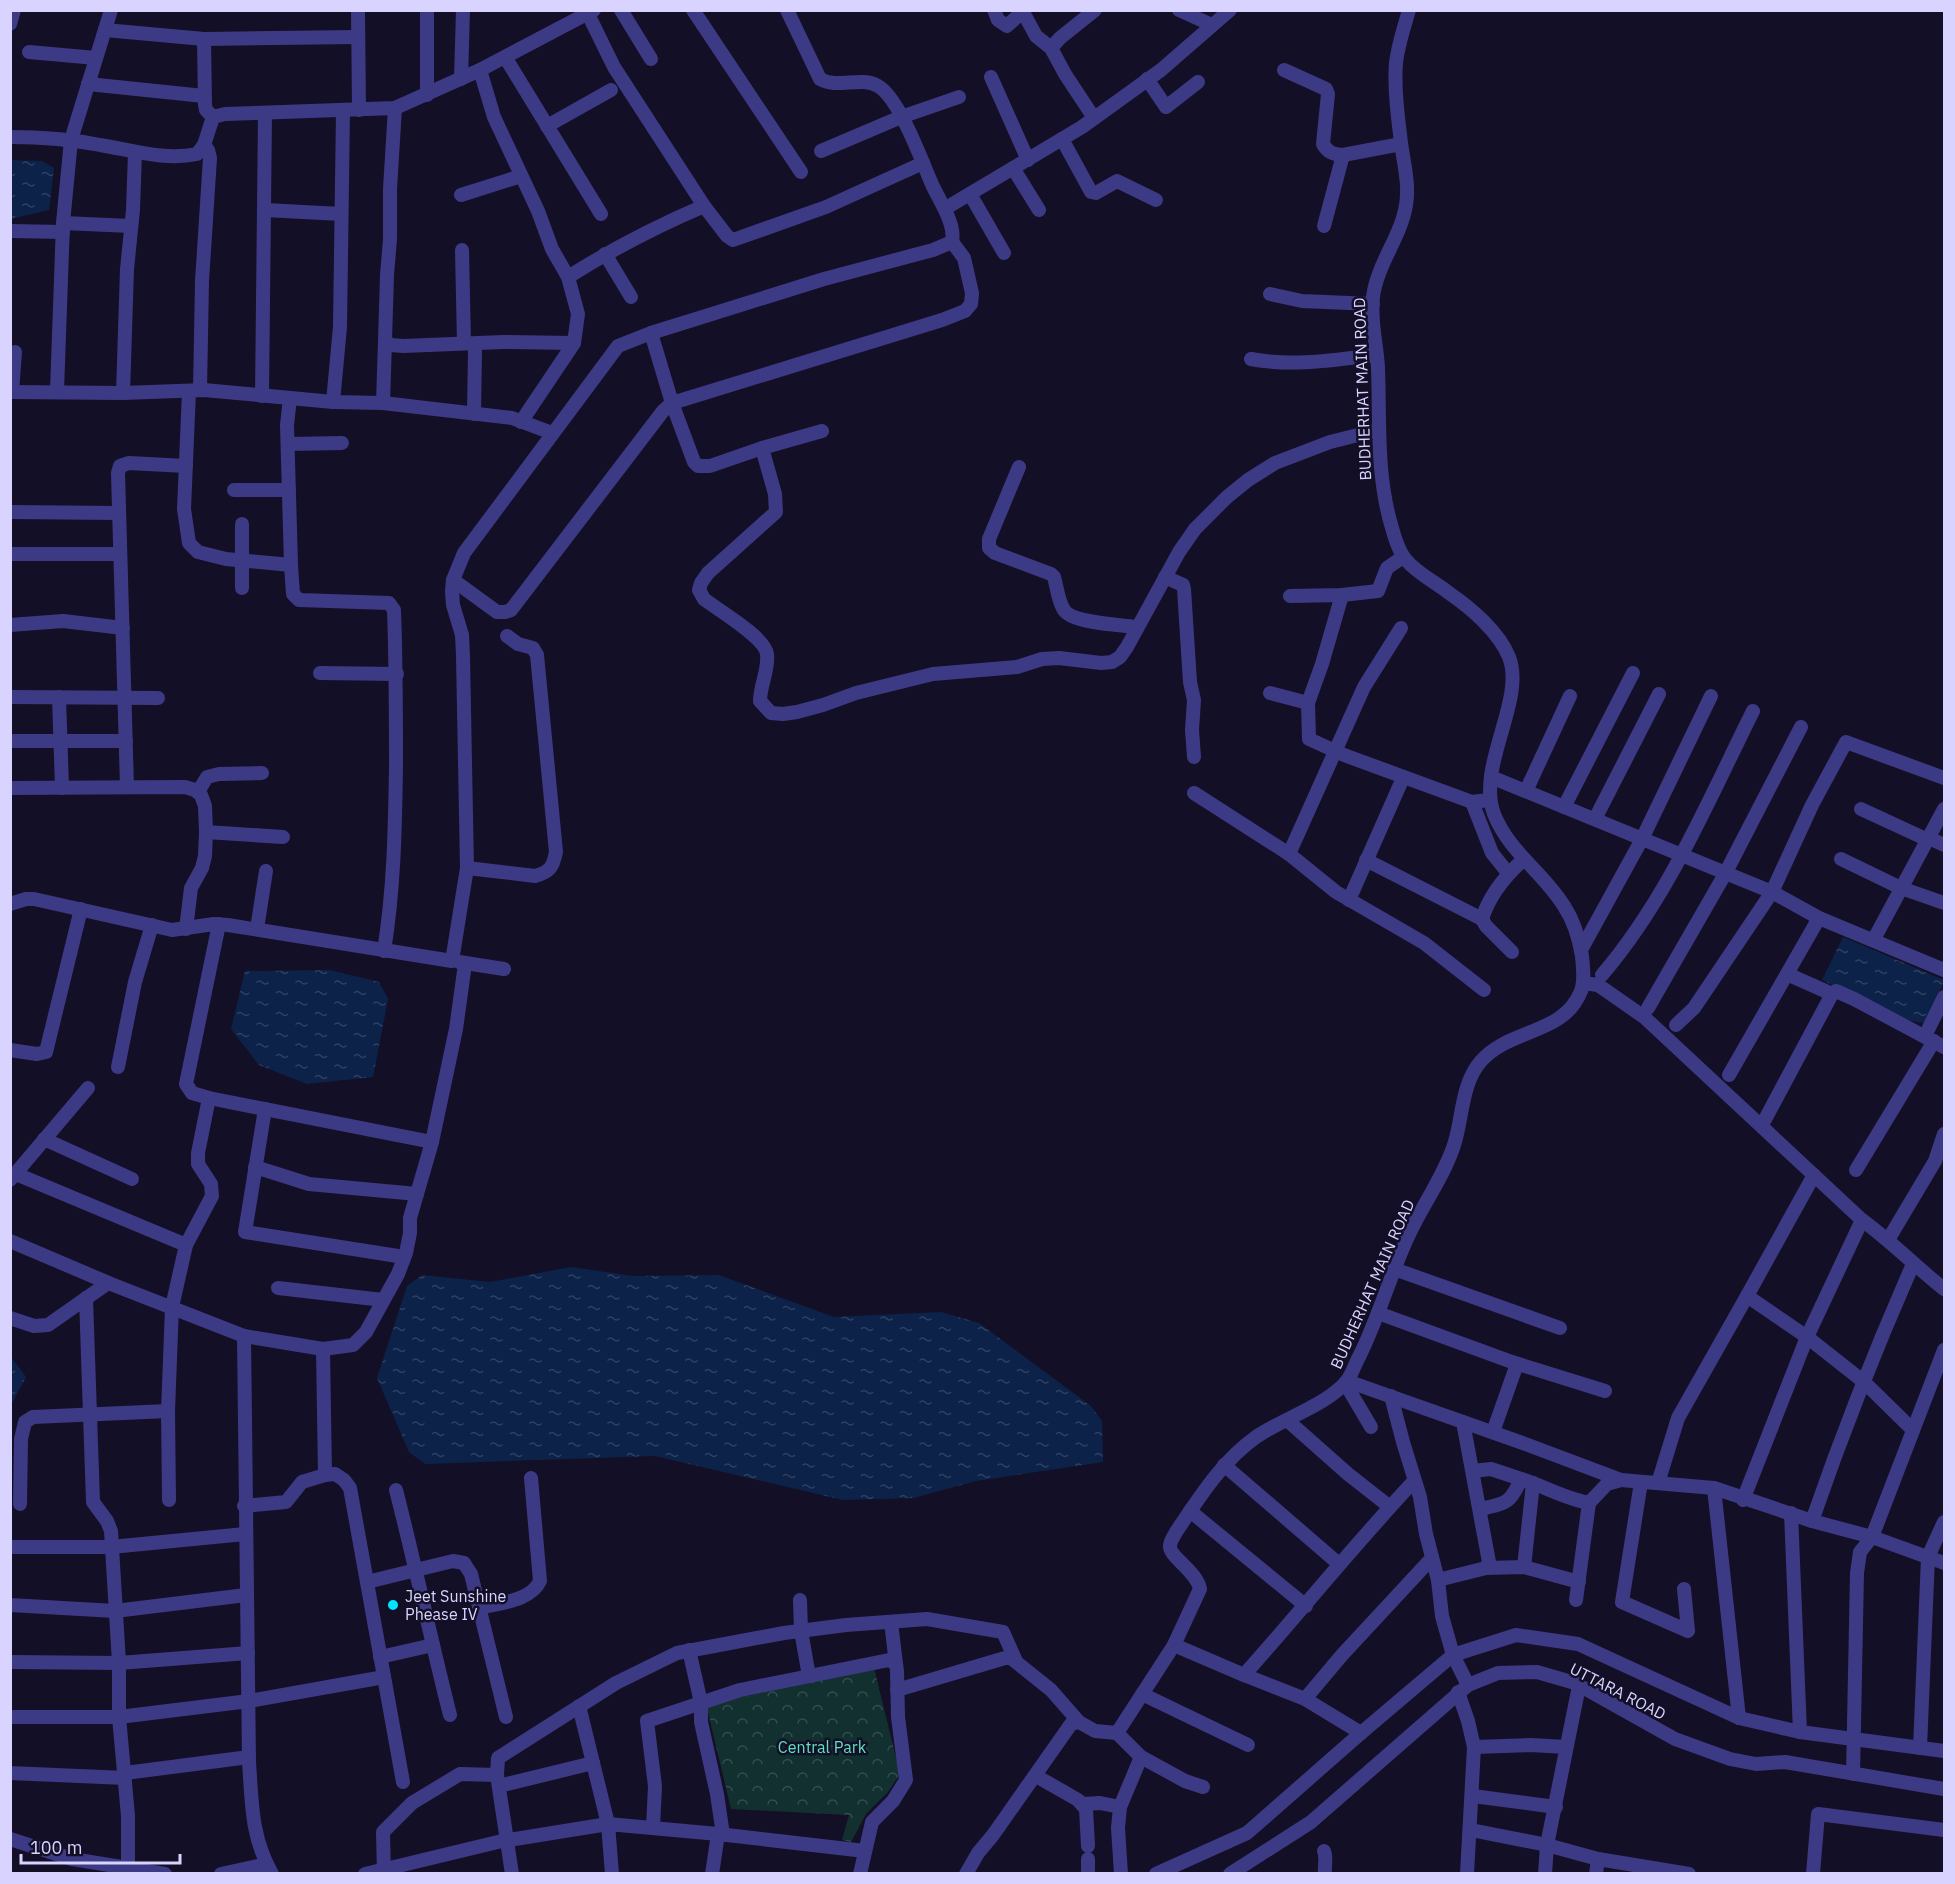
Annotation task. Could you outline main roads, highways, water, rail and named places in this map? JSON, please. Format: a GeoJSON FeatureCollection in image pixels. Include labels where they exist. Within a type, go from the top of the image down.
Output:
{"type":"FeatureCollection","features":[{"type":"Feature","properties":{"kind":"water"},"geometry":{"type":"Polygon","coordinates":[[[11,160],[42,161],[54,168],[49,210],[11,219],[11,160]]]}},
{"type":"Feature","properties":{"kind":"water"},"geometry":{"type":"Polygon","coordinates":[[[1843,937],[1944,980],[1927,1024],[1895,1018],[1822,980],[1843,937]]]}},
{"type":"Feature","properties":{"kind":"water"},"geometry":{"type":"Polygon","coordinates":[[[330,970],[379,982],[388,999],[373,1077],[307,1084],[259,1065],[231,1029],[245,971],[330,970]]]}},
{"type":"Feature","properties":{"kind":"water"},"geometry":{"type":"Polygon","coordinates":[[[571,1267],[633,1276],[719,1275],[834,1317],[941,1312],[979,1323],[1091,1406],[1102,1421],[1103,1462],[976,1481],[913,1498],[843,1500],[655,1456],[425,1464],[409,1452],[377,1378],[407,1286],[422,1275],[490,1282],[571,1267]]]}},
{"type":"Feature","properties":{"kind":"water"},"geometry":{"type":"Polygon","coordinates":[[[11,1357],[26,1377],[11,1405],[11,1357]]]}},
{"type":"Feature","properties":{"kind":"place","name":"Jeet Sunshine Phease IV"},"geometry":{"type":"Point","coordinates":[393,1605]}},
{"type":"Feature","properties":{"kind":"park label","name":"Central Park"},"geometry":{"type":"Point","coordinates":[822,1747]}}]}
